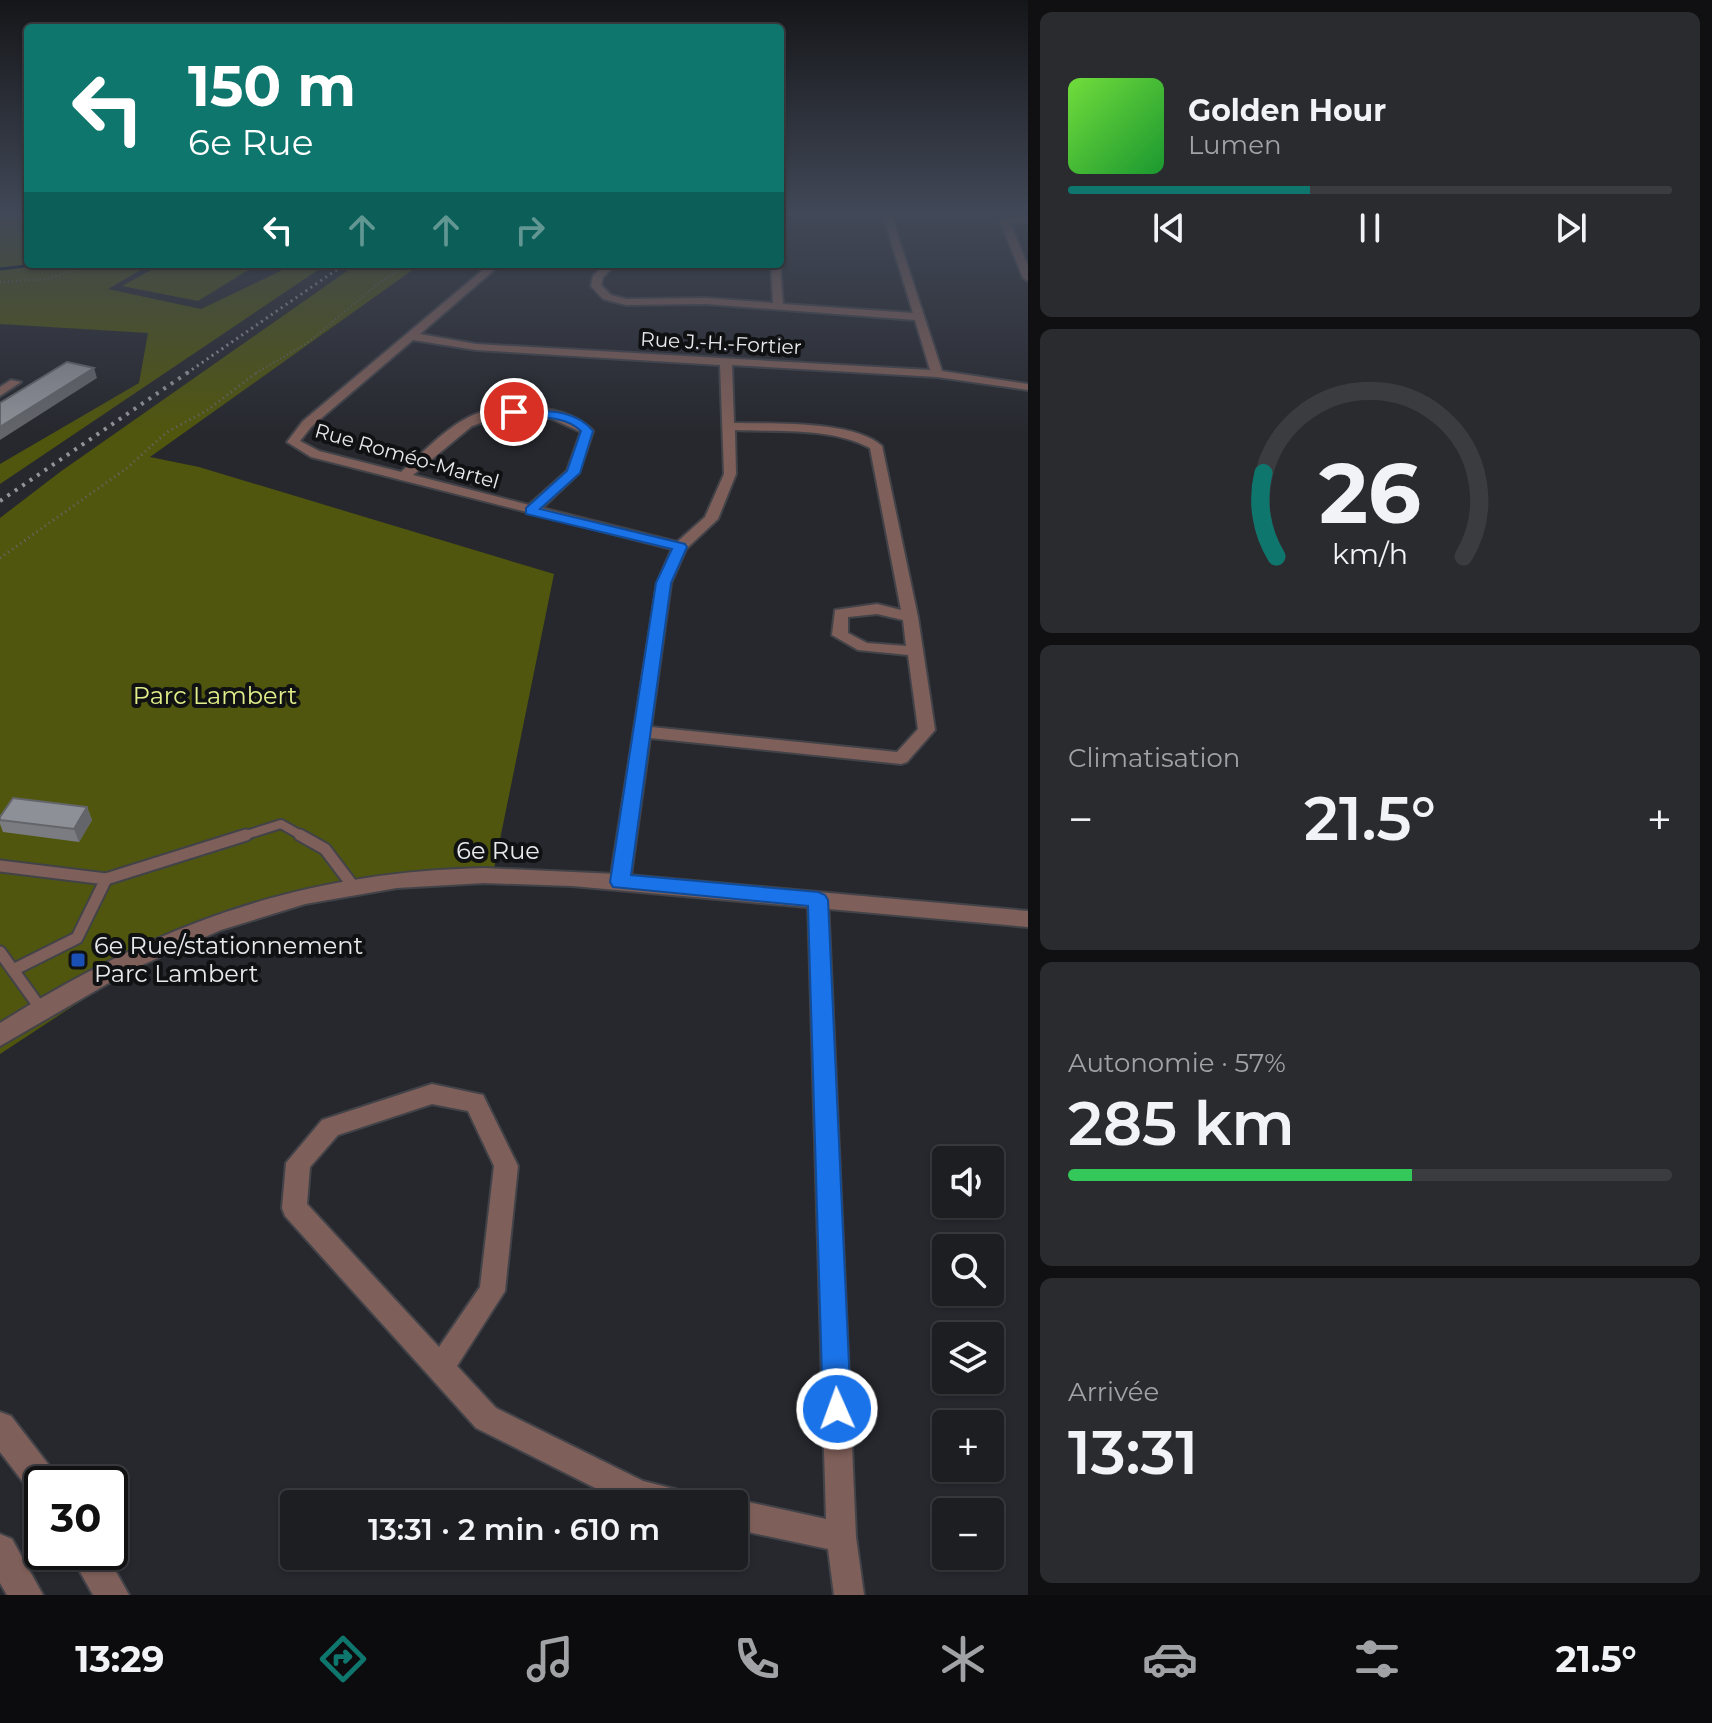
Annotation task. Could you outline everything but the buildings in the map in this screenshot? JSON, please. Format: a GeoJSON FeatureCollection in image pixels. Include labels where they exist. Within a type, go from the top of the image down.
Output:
{"type":"FeatureCollection","features":[{"type":"Feature","properties":{"kind":"street","name":"Rue Roméo-Martel"},"geometry":{"type":"LineString","coordinates":[[470,286],[307,424],[293,442],[315,454],[680,547]]}},
{"type":"Feature","properties":{"kind":"street"},"geometry":{"type":"LineString","coordinates":[[596,286],[607,297],[617,300],[778,305],[918,317]]}},
{"type":"Feature","properties":{"kind":"street"},"geometry":{"type":"LineString","coordinates":[[777,286],[778,305]]}},
{"type":"Feature","properties":{"kind":"street"},"geometry":{"type":"LineString","coordinates":[[909,286],[937,374]]}},
{"type":"Feature","properties":{"kind":"street","name":"Rue J.-H.-Fortier"},"geometry":{"type":"LineString","coordinates":[[411,336],[476,347],[937,374],[1028,387]]}},
{"type":"Feature","properties":{"kind":"street"},"geometry":{"type":"LineString","coordinates":[[620,882],[664,583],[680,547],[711,519],[730,474],[726,361]]}},
{"type":"Feature","properties":{"kind":"street"},"geometry":{"type":"LineString","coordinates":[[0,392],[15,382]]}},
{"type":"Feature","properties":{"kind":"street"},"geometry":{"type":"LineString","coordinates":[[403,477],[475,419],[514,412],[556,415],[578,421],[587,431],[573,473],[530,511]]}},
{"type":"Feature","properties":{"kind":"street"},"geometry":{"type":"LineString","coordinates":[[644,732],[901,758],[927,730],[910,617],[876,446],[869,440],[845,434],[729,426]]}},
{"type":"Feature","properties":{"kind":"street"},"geometry":{"type":"LineString","coordinates":[[910,617],[877,609],[840,613],[840,635],[864,647],[916,651]]}},
{"type":"Feature","properties":{"kind":"street","name":"6e Rue"},"geometry":{"type":"LineString","coordinates":[[0,1036],[130,958],[170,940],[249,910],[353,886],[433,877],[516,876],[620,882],[1028,919]]}},
{"type":"Feature","properties":{"kind":"street"},"geometry":{"type":"LineString","coordinates":[[818,900],[841,1537],[849,1595]]}},
{"type":"Feature","properties":{"kind":"street"},"geometry":{"type":"LineString","coordinates":[[440,1368],[492,1291],[506,1166],[475,1102],[432,1094],[330,1127],[298,1163],[294,1208],[440,1368],[486,1418],[630,1490]]}},
{"type":"Feature","properties":{"kind":"street"},"geometry":{"type":"LineString","coordinates":[[0,1427],[30,1466]]}},
{"type":"Feature","properties":{"kind":"street"},"geometry":{"type":"LineString","coordinates":[[748,1517],[841,1537]]}},
{"type":"Feature","properties":{"kind":"street"},"geometry":{"type":"LineString","coordinates":[[0,1551],[26,1595]]}},
{"type":"Feature","properties":{"kind":"street"},"geometry":{"type":"LineString","coordinates":[[97,1570],[112,1595]]}},
{"type":"Feature","properties":{"kind":"lane"},"geometry":{"type":"LineString","coordinates":[[0,866],[106,879],[281,824],[325,849],[353,886]]}},
{"type":"Feature","properties":{"kind":"lane"},"geometry":{"type":"LineString","coordinates":[[13,970],[77,938],[106,879]]}},
{"type":"Feature","properties":{"kind":"lane"},"geometry":{"type":"LineString","coordinates":[[0,952],[41,1009]]}},
{"type":"Feature","properties":{"kind":"path"},"geometry":{"type":"LineString","coordinates":[[0,558],[127,468],[167,432],[206,411],[270,362],[307,343],[375,286]]}},
{"type":"Feature","properties":{"kind":"green space"},"geometry":{"type":"Polygon","coordinates":[[[0,286],[112,286],[108,289],[201,309],[248,286],[294,286],[0,484],[0,464],[139,383],[148,333],[0,324],[0,286]]]}},
{"type":"Feature","properties":{"kind":"green space"},"geometry":{"type":"Polygon","coordinates":[[[124,286],[222,286],[198,301],[124,286]]]}},
{"type":"Feature","properties":{"kind":"green space","name":"Parc Lambert"},"geometry":{"type":"Polygon","coordinates":[[[325,286],[390,286],[150,457],[199,467],[554,574],[494,869],[345,882],[189,930],[0,1054],[0,518],[60,472],[325,286]]]}},
{"type":"Feature","properties":{"kind":"railway"},"geometry":{"type":"LineString","coordinates":[[187,373],[312,286]]}},
{"type":"Feature","properties":{"kind":"railway"},"geometry":{"type":"LineString","coordinates":[[0,501],[190,371]]}},
{"type":"Feature","properties":{"kind":"place","name":"6e Rue/stationnement Parc Lambert"},"geometry":{"type":"Point","coordinates":[78,960]}},
{"type":"Feature","properties":{"kind":"route"},"geometry":{"type":"LineString","coordinates":[[514,412],[556,415],[578,421],[587,431],[573,473],[530,511],[680,547],[664,583],[620,882],[818,900],[837,1409]]}}]}
